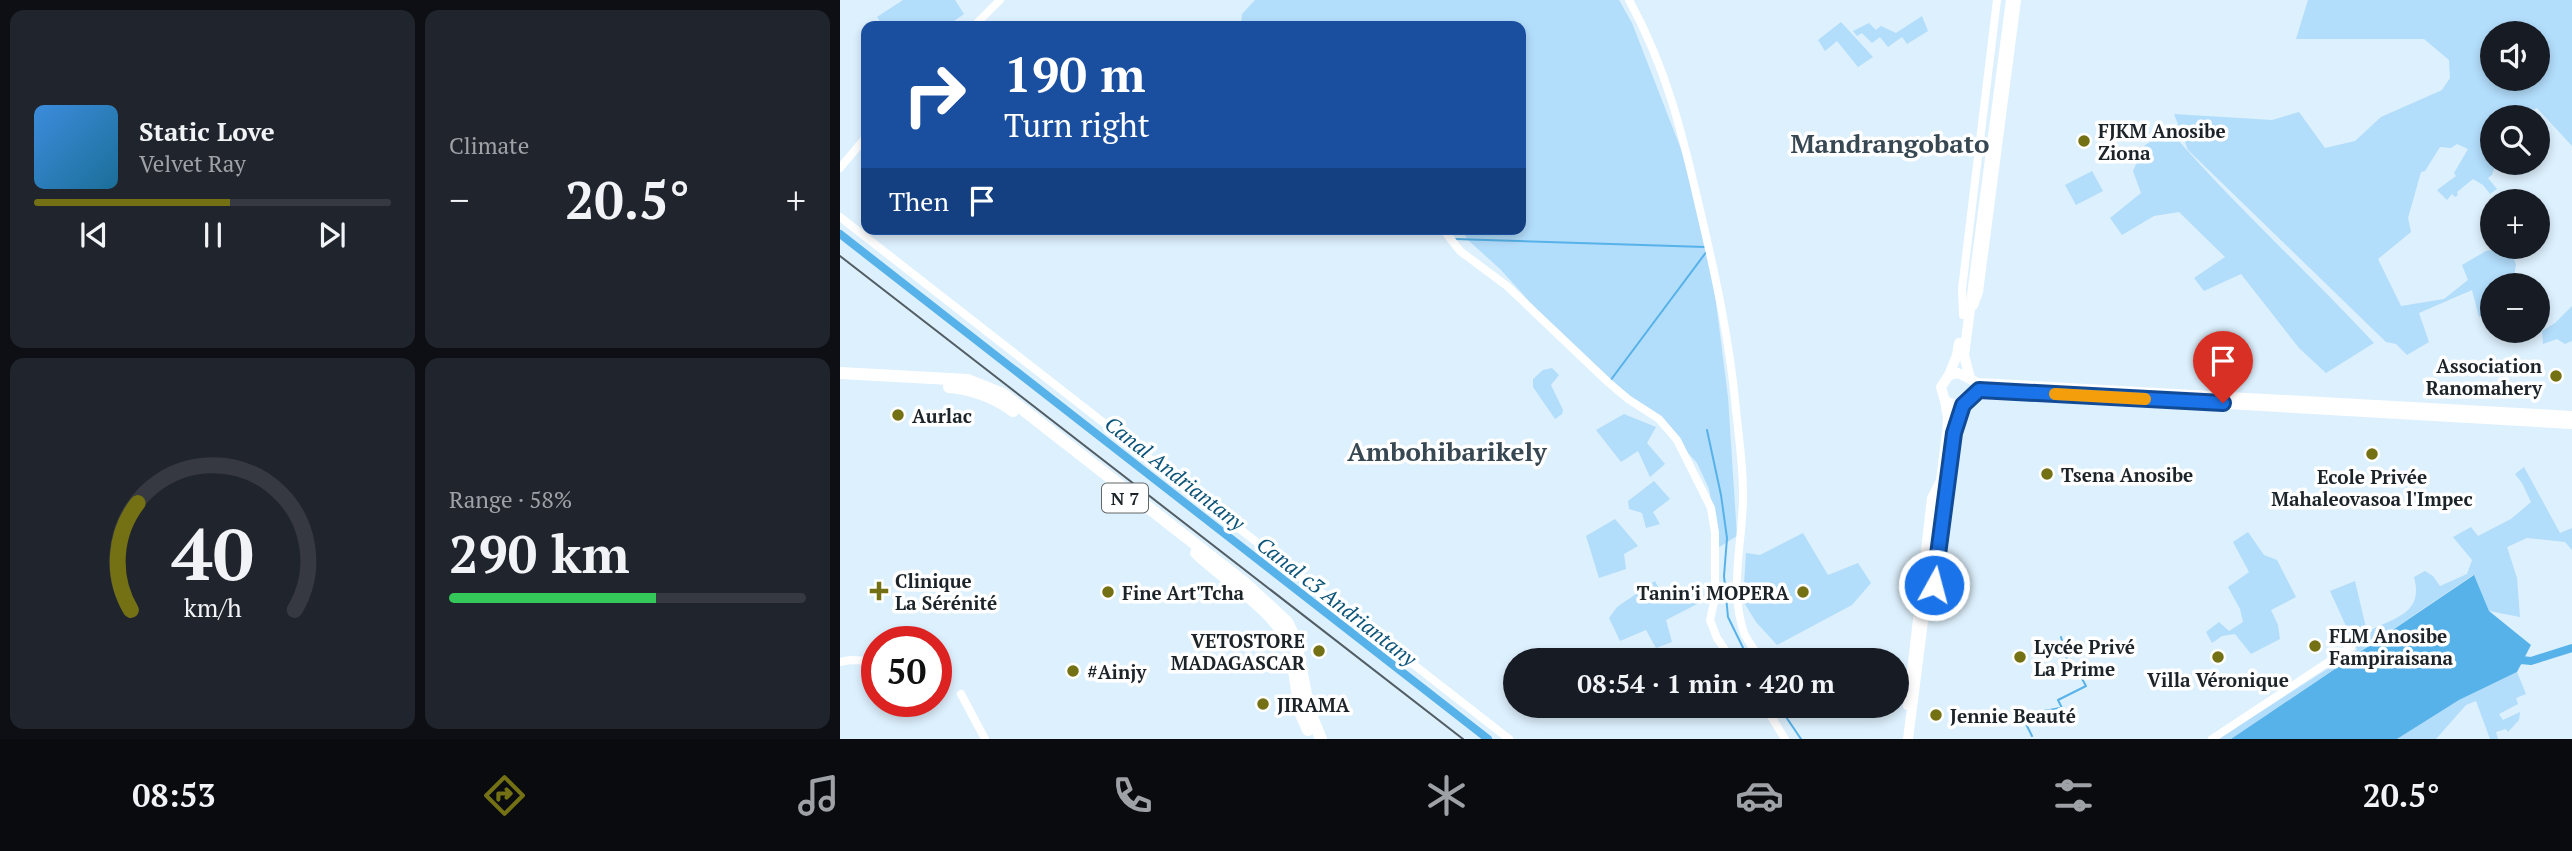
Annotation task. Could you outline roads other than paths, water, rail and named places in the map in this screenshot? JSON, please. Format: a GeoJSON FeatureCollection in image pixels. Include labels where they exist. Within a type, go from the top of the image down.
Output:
{"type":"FeatureCollection","features":[{"type":"Feature","properties":{"kind":"main road"},"geometry":{"type":"LineString","coordinates":[[1973,394],[1964,355],[1967,315],[2004,0]]}},
{"type":"Feature","properties":{"kind":"main road"},"geometry":{"type":"LineString","coordinates":[[1906,739],[1947,433],[1948,417],[1941,387],[1957,355],[1967,315],[2011,0]]}},
{"type":"Feature","properties":{"kind":"main road","name":"N 7"},"geometry":{"type":"LineString","coordinates":[[840,373],[968,380],[1003,394],[1244,583],[1287,622],[1295,638],[1309,710],[1321,739]]}},
{"type":"Feature","properties":{"kind":"main road"},"geometry":{"type":"LineString","coordinates":[[1949,375],[1963,374],[1978,383],[2572,416]]}},
{"type":"Feature","properties":{"kind":"main road","name":"N 7"},"geometry":{"type":"LineString","coordinates":[[840,382],[960,388],[1005,405],[1195,552],[1273,620],[1285,635],[1291,653],[1300,712],[1313,739]]}},
{"type":"Feature","properties":{"kind":"main road"},"geometry":{"type":"LineString","coordinates":[[1914,739],[1954,433],[1963,405],[1973,394],[1984,390],[2572,424]]}},
{"type":"Feature","properties":{"kind":"main road"},"geometry":{"type":"LineString","coordinates":[[1945,401],[1953,406],[1963,405]]}},
{"type":"Feature","properties":{"kind":"street"},"geometry":{"type":"LineString","coordinates":[[979,21],[1000,0]]}},
{"type":"Feature","properties":{"kind":"street"},"geometry":{"type":"LineString","coordinates":[[1629,0],[1648,34],[1673,101],[1714,268],[1736,406],[1742,479],[1743,501],[1736,581],[1738,605],[1745,635],[1753,648]]}},
{"type":"Feature","properties":{"kind":"street"},"geometry":{"type":"LineString","coordinates":[[1967,315],[1962,289],[1997,0]]}},
{"type":"Feature","properties":{"kind":"street"},"geometry":{"type":"LineString","coordinates":[[1967,315],[1979,292],[2017,0]]}},
{"type":"Feature","properties":{"kind":"street"},"geometry":{"type":"LineString","coordinates":[[840,167],[861,143]]}},
{"type":"Feature","properties":{"kind":"street"},"geometry":{"type":"LineString","coordinates":[[840,217],[861,233]]}},
{"type":"Feature","properties":{"kind":"street"},"geometry":{"type":"LineString","coordinates":[[863,235],[1509,739]]}},
{"type":"Feature","properties":{"kind":"street"},"geometry":{"type":"LineString","coordinates":[[1448,235],[1460,251],[1507,286],[1618,391],[1659,419],[1677,440],[1711,508],[1715,582],[1710,620],[1724,648]]}},
{"type":"Feature","properties":{"kind":"street"},"geometry":{"type":"LineString","coordinates":[[2212,739],[2351,647]]}},
{"type":"Feature","properties":{"kind":"street"},"geometry":{"type":"LineString","coordinates":[[840,662],[861,660]]}},
{"type":"Feature","properties":{"kind":"street"},"geometry":{"type":"LineString","coordinates":[[961,694],[985,739]]}},
{"type":"Feature","properties":{"kind":"street"},"geometry":{"type":"LineString","coordinates":[[1772,718],[1785,739]]}},
{"type":"Feature","properties":{"kind":"water"},"geometry":{"type":"Polygon","coordinates":[[[2474,575],[2489,611],[2531,645],[2517,672],[2459,700],[2397,739],[2231,739],[2474,575]]]}},
{"type":"Feature","properties":{"kind":"waterway","name":"Canal c3 Andriantany"},"geometry":{"type":"LineString","coordinates":[[840,234],[1488,739]]}},
{"type":"Feature","properties":{"kind":"waterway"},"geometry":{"type":"LineString","coordinates":[[1455,239],[1705,247]]}},
{"type":"Feature","properties":{"kind":"waterway"},"geometry":{"type":"LineString","coordinates":[[1610,381],[1707,251]]}},
{"type":"Feature","properties":{"kind":"waterway","name":"Canal c3 Andriantany"},"geometry":{"type":"LineString","coordinates":[[904,284],[1484,739]]}},
{"type":"Feature","properties":{"kind":"waterway","name":"Canal Andriantany"},"geometry":{"type":"LineString","coordinates":[[1707,430],[1727,538],[1724,576],[1728,617],[1743,648]]}},
{"type":"Feature","properties":{"kind":"waterway"},"geometry":{"type":"LineString","coordinates":[[2061,637],[2069,667],[2075,666],[2086,686],[2058,700],[2068,720]]}},
{"type":"Feature","properties":{"kind":"waterway","name":"Canal c3 Andriantany"},"geometry":{"type":"LineString","coordinates":[[2511,664],[2521,660],[2531,661],[2572,648]]}},
{"type":"Feature","properties":{"kind":"waterway"},"geometry":{"type":"LineString","coordinates":[[2032,736],[2025,722],[2039,712],[2060,708]]}},
{"type":"Feature","properties":{"kind":"waterway","name":"Canal Andriantany"},"geometry":{"type":"LineString","coordinates":[[1787,718],[1801,739]]}},
{"type":"Feature","properties":{"kind":"railway"},"geometry":{"type":"LineString","coordinates":[[840,256],[1463,739]]}},
{"type":"Feature","properties":{"kind":"place","name":"FJKM Anosibe Ziona"},"geometry":{"type":"Point","coordinates":[2084,141]}},
{"type":"Feature","properties":{"kind":"place","name":"Association Ranomahery"},"geometry":{"type":"Point","coordinates":[2556,376]}},
{"type":"Feature","properties":{"kind":"place","name":"Aurlac"},"geometry":{"type":"Point","coordinates":[898,415]}},
{"type":"Feature","properties":{"kind":"place","name":"Ecole Privée Mahaleovasoa l'Impec"},"geometry":{"type":"Point","coordinates":[2372,454]}},
{"type":"Feature","properties":{"kind":"place","name":"Tsena Anosibe"},"geometry":{"type":"Point","coordinates":[2047,474]}},
{"type":"Feature","properties":{"kind":"place","name":"Clinique La Sérénité"},"geometry":{"type":"Point","coordinates":[879,591]}},
{"type":"Feature","properties":{"kind":"place","name":"Fine Art'Tcha"},"geometry":{"type":"Point","coordinates":[1108,592]}},
{"type":"Feature","properties":{"kind":"place","name":"Tanin'i MOPERA"},"geometry":{"type":"Point","coordinates":[1803,592]}},
{"type":"Feature","properties":{"kind":"place","name":"FLM Anosibe Fampiraisana"},"geometry":{"type":"Point","coordinates":[2315,646]}},
{"type":"Feature","properties":{"kind":"place","name":"VETOSTORE MADAGASCAR"},"geometry":{"type":"Point","coordinates":[1319,651]}},
{"type":"Feature","properties":{"kind":"place","name":"Lycée Privé La Prime"},"geometry":{"type":"Point","coordinates":[2020,657]}},
{"type":"Feature","properties":{"kind":"place","name":"Villa Véronique"},"geometry":{"type":"Point","coordinates":[2218,657]}},
{"type":"Feature","properties":{"kind":"place","name":"#Ainjy"},"geometry":{"type":"Point","coordinates":[1073,671]}},
{"type":"Feature","properties":{"kind":"place","name":"JIRAMA"},"geometry":{"type":"Point","coordinates":[1263,704]}},
{"type":"Feature","properties":{"kind":"place","name":"Jennie Beauté"},"geometry":{"type":"Point","coordinates":[1936,715]}},
{"type":"Feature","properties":{"kind":"district","name":"Mandrangobato"},"geometry":{"type":"Point","coordinates":[1890,143]}},
{"type":"Feature","properties":{"kind":"district","name":"Ambohibarikely"},"geometry":{"type":"Point","coordinates":[1447,451]}}]}
